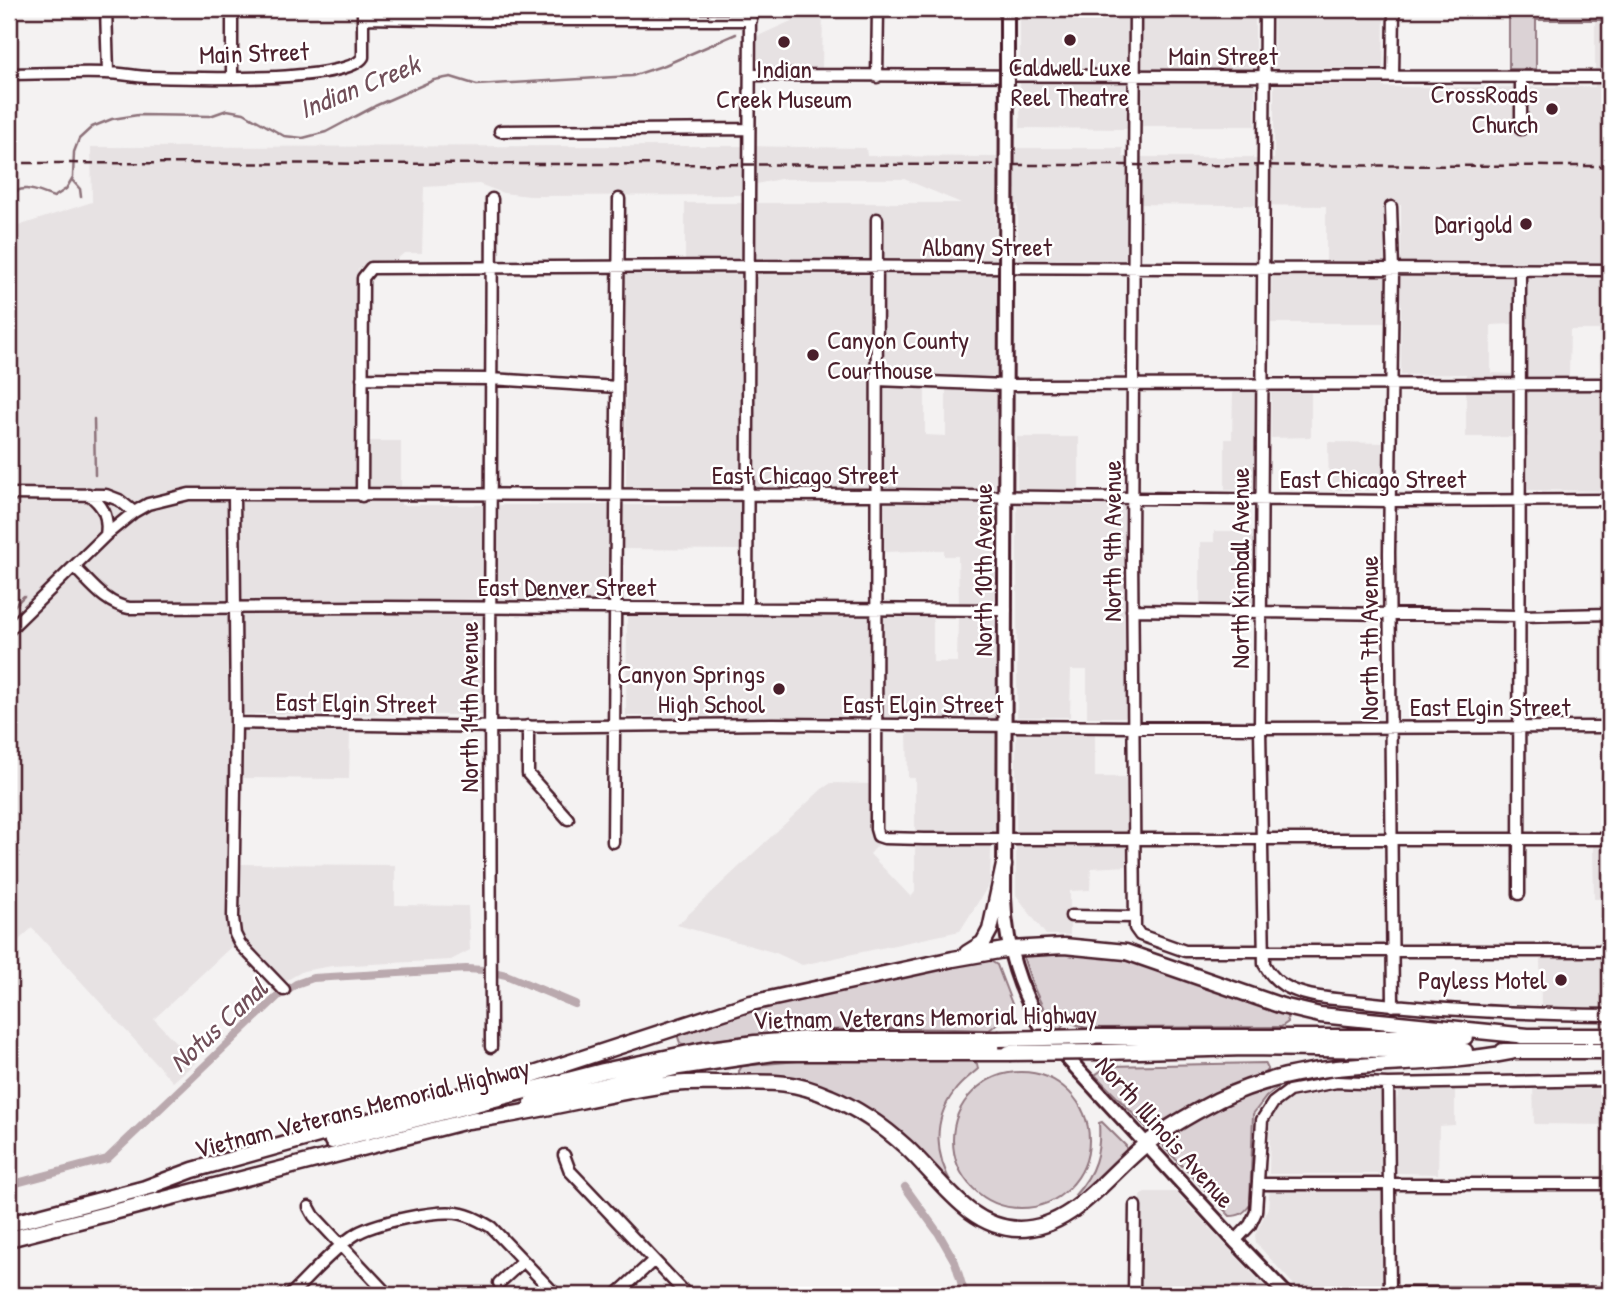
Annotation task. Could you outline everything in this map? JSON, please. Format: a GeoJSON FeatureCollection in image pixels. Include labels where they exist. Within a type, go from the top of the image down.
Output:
{"type":"FeatureCollection","features":[{"type":"Feature","properties":{"kind":"highway"},"geometry":{"type":"LineString","coordinates":[[953,959],[978,947],[987,937],[1004,865]]}},
{"type":"Feature","properties":{"kind":"highway"},"geometry":{"type":"LineString","coordinates":[[145,1188],[193,1170],[519,1079],[738,1007],[824,986],[1010,949],[1064,946],[1126,952],[1282,1006],[1320,1015],[1528,1036],[1610,1036]]}},
{"type":"Feature","properties":{"kind":"highway","name":"Vietnam Veterans Memorial Highway"},"geometry":{"type":"LineString","coordinates":[[9,1224],[603,1071],[703,1050],[755,1043],[806,1039],[1528,1036]]}},
{"type":"Feature","properties":{"kind":"highway","name":"Vietnam Veterans Memorial Highway"},"geometry":{"type":"LineString","coordinates":[[9,1239],[614,1082],[725,1059],[774,1053],[827,1051],[1009,1053],[1246,1048],[1511,1052]]}},
{"type":"Feature","properties":{"kind":"highway"},"geometry":{"type":"LineString","coordinates":[[468,1121],[514,1115],[672,1084],[780,1082],[830,1096],[867,1115],[906,1148],[965,1208],[983,1220],[1016,1228],[1040,1226],[1069,1214],[1145,1144],[1179,1121],[1221,1099],[1276,1079],[1338,1066],[1471,1059],[1511,1052],[1610,1051]]}},
{"type":"Feature","properties":{"kind":"main road","name":"North 10th Avenue"},"geometry":{"type":"LineString","coordinates":[[1007,9],[1004,912],[1010,949]]}},
{"type":"Feature","properties":{"kind":"main road","name":"North Illinois Avenue"},"geometry":{"type":"LineString","coordinates":[[1010,949],[1023,993],[1048,1037],[1286,1295]]}},
{"type":"Feature","properties":{"kind":"street"},"geometry":{"type":"LineString","coordinates":[[106,9],[108,73]]}},
{"type":"Feature","properties":{"kind":"street"},"geometry":{"type":"LineString","coordinates":[[232,9],[232,77]]}},
{"type":"Feature","properties":{"kind":"street"},"geometry":{"type":"LineString","coordinates":[[491,9],[491,20]]}},
{"type":"Feature","properties":{"kind":"street"},"geometry":{"type":"LineString","coordinates":[[877,77],[878,9]]}},
{"type":"Feature","properties":{"kind":"street","name":"North 9th Avenue"},"geometry":{"type":"LineString","coordinates":[[1134,917],[1132,610],[1135,9]]}},
{"type":"Feature","properties":{"kind":"street","name":"North Kimball Avenue"},"geometry":{"type":"LineString","coordinates":[[1265,9],[1260,728],[1264,964],[1280,983],[1305,994],[1393,1006]]}},
{"type":"Feature","properties":{"kind":"street"},"geometry":{"type":"LineString","coordinates":[[1393,76],[1394,9]]}},
{"type":"Feature","properties":{"kind":"street","name":"Main Street"},"geometry":{"type":"LineString","coordinates":[[9,74],[296,77],[360,62],[363,57],[363,13],[491,20],[750,14]]}},
{"type":"Feature","properties":{"kind":"street"},"geometry":{"type":"LineString","coordinates":[[747,609],[750,14]]}},
{"type":"Feature","properties":{"kind":"street","name":"Main Street"},"geometry":{"type":"LineString","coordinates":[[751,75],[1610,77]]}},
{"type":"Feature","properties":{"kind":"street"},"geometry":{"type":"LineString","coordinates":[[1521,77],[1521,129]]}},
{"type":"Feature","properties":{"kind":"street"},"geometry":{"type":"LineString","coordinates":[[500,131],[749,129]]}},
{"type":"Feature","properties":{"kind":"street","name":"North 14th Avenue"},"geometry":{"type":"LineString","coordinates":[[491,1047],[492,199]]}},
{"type":"Feature","properties":{"kind":"street"},"geometry":{"type":"LineString","coordinates":[[613,842],[619,199]]}},
{"type":"Feature","properties":{"kind":"street","name":"North 7th Avenue"},"geometry":{"type":"LineString","coordinates":[[1391,207],[1393,1006]]}},
{"type":"Feature","properties":{"kind":"street"},"geometry":{"type":"LineString","coordinates":[[877,219],[878,835],[894,839],[1610,839]]}},
{"type":"Feature","properties":{"kind":"street","name":"Albany Street"},"geometry":{"type":"LineString","coordinates":[[362,378],[363,278],[371,268],[749,266],[1610,270]]}},
{"type":"Feature","properties":{"kind":"street"},"geometry":{"type":"LineString","coordinates":[[1519,894],[1520,270]]}},
{"type":"Feature","properties":{"kind":"street"},"geometry":{"type":"LineString","coordinates":[[362,496],[362,378],[491,379],[617,387]]}},
{"type":"Feature","properties":{"kind":"street"},"geometry":{"type":"LineString","coordinates":[[877,380],[1006,385],[1610,384]]}},
{"type":"Feature","properties":{"kind":"street"},"geometry":{"type":"LineString","coordinates":[[9,494],[106,495],[119,500],[134,512]]}},
{"type":"Feature","properties":{"kind":"street"},"geometry":{"type":"LineString","coordinates":[[88,494],[102,507],[108,525],[106,535]]}},
{"type":"Feature","properties":{"kind":"street","name":"East Chicago Street"},"geometry":{"type":"LineString","coordinates":[[9,630],[106,535],[134,512],[148,504],[178,495],[876,495],[1390,501],[1610,500]]}},
{"type":"Feature","properties":{"kind":"street"},"geometry":{"type":"LineString","coordinates":[[234,495],[235,934],[240,944],[284,990]]}},
{"type":"Feature","properties":{"kind":"street","name":"East Denver Street"},"geometry":{"type":"LineString","coordinates":[[74,567],[107,601],[129,608],[1006,610]]}},
{"type":"Feature","properties":{"kind":"street"},"geometry":{"type":"LineString","coordinates":[[1132,610],[1390,615],[1610,614]]}},
{"type":"Feature","properties":{"kind":"street","name":"East Elgin Street"},"geometry":{"type":"LineString","coordinates":[[236,723],[491,726],[1610,727]]}},
{"type":"Feature","properties":{"kind":"street"},"geometry":{"type":"LineString","coordinates":[[527,726],[528,774],[568,819]]}},
{"type":"Feature","properties":{"kind":"street"},"geometry":{"type":"LineString","coordinates":[[1070,916],[1134,917],[1135,928],[1140,935],[1172,948],[1196,951],[1610,951]]}},
{"type":"Feature","properties":{"kind":"street"},"geometry":{"type":"LineString","coordinates":[[1393,1006],[1521,1015],[1610,1015]]}},
{"type":"Feature","properties":{"kind":"street"},"geometry":{"type":"LineString","coordinates":[[1235,1241],[1250,1225],[1256,1212],[1260,1184],[1262,1120],[1273,1102],[1289,1091],[1337,1082],[1388,1084],[1610,1080]]}},
{"type":"Feature","properties":{"kind":"street"},"geometry":{"type":"LineString","coordinates":[[1388,1084],[1390,1294],[1610,1293]]}},
{"type":"Feature","properties":{"kind":"street"},"geometry":{"type":"LineString","coordinates":[[564,1154],[570,1171],[687,1295]]}},
{"type":"Feature","properties":{"kind":"street"},"geometry":{"type":"LineString","coordinates":[[1260,1184],[1610,1185]]}},
{"type":"Feature","properties":{"kind":"street"},"geometry":{"type":"LineString","coordinates":[[1134,1295],[1135,1206]]}},
{"type":"Feature","properties":{"kind":"street"},"geometry":{"type":"LineString","coordinates":[[309,1207],[314,1216],[388,1295]]}},
{"type":"Feature","properties":{"kind":"street"},"geometry":{"type":"LineString","coordinates":[[290,1295],[342,1246],[361,1232],[437,1213],[461,1213],[491,1227],[556,1295]]}},
{"type":"Feature","properties":{"kind":"street"},"geometry":{"type":"LineString","coordinates":[[616,1295],[654,1260]]}},
{"type":"Feature","properties":{"kind":"street"},"geometry":{"type":"LineString","coordinates":[[499,1283],[523,1261]]}},
{"type":"Feature","properties":{"kind":"shaded area"},"geometry":{"type":"Polygon","coordinates":[[[823,9],[822,69],[758,69],[758,36],[823,9]]]}},
{"type":"Feature","properties":{"kind":"shaded area"},"geometry":{"type":"Polygon","coordinates":[[[1020,9],[1255,9],[1255,126],[1020,128],[1020,9]]]}},
{"type":"Feature","properties":{"kind":"shaded area"},"geometry":{"type":"Polygon","coordinates":[[[1274,9],[1384,9],[1383,87],[1595,87],[1595,20],[1610,20],[1610,491],[1528,490],[1528,437],[1466,437],[1466,374],[1401,375],[1401,205],[1385,205],[1386,261],[1326,261],[1326,206],[1130,204],[1130,262],[1018,262],[1018,205],[996,204],[997,376],[925,376],[925,435],[946,436],[946,388],[996,389],[995,603],[959,603],[958,556],[944,556],[944,550],[884,552],[884,502],[943,502],[943,489],[742,489],[743,550],[614,549],[613,602],[484,603],[484,715],[228,714],[228,928],[234,944],[154,1019],[195,1063],[173,1082],[32,928],[9,949],[9,229],[92,202],[91,147],[744,146],[866,148],[867,156],[996,157],[1018,148],[1123,148],[1123,157],[1274,159],[1274,9]],[[780,179],[743,187],[743,195],[530,196],[503,193],[479,184],[424,187],[422,253],[404,253],[396,260],[368,261],[358,270],[356,441],[401,441],[401,505],[684,505],[684,488],[626,488],[626,274],[685,274],[685,203],[961,203],[904,179],[780,179]],[[1513,324],[1491,325],[1491,373],[1513,374],[1513,324]],[[1570,330],[1569,376],[1600,376],[1599,330],[1570,330]]]}},
{"type":"Feature","properties":{"kind":"shaded area"},"geometry":{"type":"Polygon","coordinates":[[[1473,9],[1610,9],[1610,20],[1536,20],[1536,69],[1509,69],[1509,16],[1486,17],[1473,9]]]}},
{"type":"Feature","properties":{"kind":"shaded area"},"geometry":{"type":"Polygon","coordinates":[[[1272,277],[1386,277],[1387,323],[1271,323],[1272,277]]]}},
{"type":"Feature","properties":{"kind":"shaded area"},"geometry":{"type":"Polygon","coordinates":[[[1233,389],[1257,389],[1257,490],[1225,490],[1225,439],[1232,439],[1233,389]]]}},
{"type":"Feature","properties":{"kind":"shaded area"},"geometry":{"type":"Polygon","coordinates":[[[1311,389],[1311,437],[1271,438],[1271,390],[1311,389]]]}},
{"type":"Feature","properties":{"kind":"shaded area"},"geometry":{"type":"Polygon","coordinates":[[[1017,437],[1079,437],[1079,506],[1128,506],[1128,717],[1087,717],[1087,670],[1071,670],[1070,717],[1017,717],[1017,437]]]}},
{"type":"Feature","properties":{"kind":"shaded area"},"geometry":{"type":"Polygon","coordinates":[[[1328,442],[1386,443],[1386,490],[1329,490],[1328,442]]]}},
{"type":"Feature","properties":{"kind":"shaded area"},"geometry":{"type":"Polygon","coordinates":[[[1214,531],[1257,531],[1257,604],[1200,604],[1200,542],[1214,542],[1214,531]]]}},
{"type":"Feature","properties":{"kind":"shaded area"},"geometry":{"type":"Polygon","coordinates":[[[627,616],[933,616],[933,662],[957,662],[958,616],[995,616],[995,826],[990,883],[960,931],[802,965],[776,953],[677,925],[831,783],[871,784],[871,837],[878,845],[870,854],[911,897],[915,892],[915,778],[908,778],[907,730],[932,730],[933,718],[626,716],[627,616]]]}},
{"type":"Feature","properties":{"kind":"shaded area"},"geometry":{"type":"Polygon","coordinates":[[[240,730],[350,731],[349,779],[240,778],[240,730]]]}},
{"type":"Feature","properties":{"kind":"shaded area"},"geometry":{"type":"Polygon","coordinates":[[[1016,730],[1095,730],[1095,777],[1128,777],[1128,866],[1091,868],[1090,890],[1070,891],[1070,935],[1046,935],[1016,895],[1016,730]]]}},
{"type":"Feature","properties":{"kind":"shaded area"},"geometry":{"type":"Polygon","coordinates":[[[1593,845],[1610,845],[1610,899],[1594,899],[1593,845]]]}},
{"type":"Feature","properties":{"kind":"shaded area"},"geometry":{"type":"Polygon","coordinates":[[[239,864],[395,865],[395,905],[468,906],[470,950],[451,960],[332,966],[303,971],[282,983],[241,938],[238,930],[239,864]]]}},
{"type":"Feature","properties":{"kind":"shaded area"},"geometry":{"type":"Polygon","coordinates":[[[1027,953],[1098,954],[1149,966],[1286,1013],[1288,1022],[1281,1027],[1085,1028],[1065,1020],[1061,1029],[1057,1029],[1033,985],[1023,956],[1027,953]]]}},
{"type":"Feature","properties":{"kind":"shaded area"},"geometry":{"type":"Polygon","coordinates":[[[1540,959],[1610,959],[1610,1010],[1541,1009],[1540,959]]]}},
{"type":"Feature","properties":{"kind":"shaded area"},"geometry":{"type":"Polygon","coordinates":[[[989,960],[997,965],[1012,1004],[1008,1016],[989,1030],[837,1030],[761,1035],[685,1045],[680,1043],[678,1037],[682,1030],[741,1011],[970,961],[989,960]]]}},
{"type":"Feature","properties":{"kind":"shaded area"},"geometry":{"type":"Polygon","coordinates":[[[894,1058],[972,1059],[977,1064],[978,1069],[959,1086],[947,1103],[939,1127],[942,1163],[953,1186],[949,1189],[891,1144],[844,1113],[817,1100],[739,1078],[742,1066],[894,1058]]]}},
{"type":"Feature","properties":{"kind":"shaded area"},"geometry":{"type":"Polygon","coordinates":[[[1265,1063],[1268,1069],[1262,1076],[1214,1094],[1148,1129],[1095,1075],[1108,1066],[1265,1063]]]}},
{"type":"Feature","properties":{"kind":"shaded area"},"geometry":{"type":"Polygon","coordinates":[[[1021,1072],[1047,1077],[1069,1092],[1084,1114],[1089,1140],[1084,1166],[1069,1188],[1047,1203],[1021,1208],[995,1203],[973,1188],[958,1166],[953,1140],[958,1114],[973,1092],[995,1077],[1021,1072]]]}},
{"type":"Feature","properties":{"kind":"shaded area"},"geometry":{"type":"Polygon","coordinates":[[[1610,1082],[1610,1125],[1534,1124],[1533,1083],[1610,1082]]]}},
{"type":"Feature","properties":{"kind":"shaded area"},"geometry":{"type":"Polygon","coordinates":[[[1275,1084],[1277,1088],[1253,1114],[1250,1205],[1242,1214],[1230,1216],[1164,1147],[1163,1141],[1169,1133],[1219,1105],[1275,1084]]]}},
{"type":"Feature","properties":{"kind":"shaded area"},"geometry":{"type":"Polygon","coordinates":[[[1455,1085],[1455,1125],[1439,1126],[1438,1174],[1397,1173],[1396,1102],[1399,1091],[1403,1087],[1455,1085]]]}},
{"type":"Feature","properties":{"kind":"shaded area"},"geometry":{"type":"Polygon","coordinates":[[[1375,1086],[1383,1091],[1385,1174],[1269,1174],[1270,1121],[1281,1103],[1290,1098],[1325,1090],[1375,1086]]]}},
{"type":"Feature","properties":{"kind":"shaded area"},"geometry":{"type":"Polygon","coordinates":[[[1102,1122],[1126,1146],[1126,1150],[1077,1197],[1075,1195],[1095,1162],[1099,1123],[1102,1122]]]}},
{"type":"Feature","properties":{"kind":"shaded area"},"geometry":{"type":"Polygon","coordinates":[[[1270,1186],[1384,1188],[1384,1295],[1303,1295],[1256,1243],[1255,1235],[1268,1208],[1270,1186]]]}},
{"type":"Feature","properties":{"kind":"shaded area"},"geometry":{"type":"Polygon","coordinates":[[[1145,1192],[1176,1192],[1270,1295],[1140,1295],[1140,1196],[1145,1192]]]}},
{"type":"Feature","properties":{"kind":"waterway","name":"Indian Creek"},"geometry":{"type":"LineString","coordinates":[[9,197],[14,192],[25,189],[54,197],[66,189],[73,177],[74,152],[79,139],[92,127],[112,119],[138,115],[210,116],[227,110],[244,113],[284,136],[303,138],[326,132],[375,106],[434,80],[451,77],[477,85],[632,76],[665,65],[736,34]]}},
{"type":"Feature","properties":{"kind":"waterway"},"geometry":{"type":"LineString","coordinates":[[72,180],[80,189],[81,197]]}},
{"type":"Feature","properties":{"kind":"waterway"},"geometry":{"type":"LineString","coordinates":[[94,419],[95,475]]}},
{"type":"Feature","properties":{"kind":"waterway"},"geometry":{"type":"LineString","coordinates":[[9,611],[24,596]]}},
{"type":"Feature","properties":{"kind":"waterway","name":"Notus Canal"},"geometry":{"type":"LineString","coordinates":[[9,1185],[107,1159],[278,996],[296,984],[313,978],[483,970]]}},
{"type":"Feature","properties":{"kind":"waterway","name":"Notus Canal"},"geometry":{"type":"LineString","coordinates":[[493,972],[575,1004]]}},
{"type":"Feature","properties":{"kind":"waterway","name":"Notus Canal"},"geometry":{"type":"LineString","coordinates":[[905,1187],[939,1234],[955,1262],[965,1295]]}},
{"type":"Feature","properties":{"kind":"railway"},"geometry":{"type":"LineString","coordinates":[[9,163],[1610,166]]}},
{"type":"Feature","properties":{"kind":"place","name":"Caldwell Luxe Reel Theatre"},"geometry":{"type":"Point","coordinates":[1070,40]}},
{"type":"Feature","properties":{"kind":"place","name":"Indian Creek Museum"},"geometry":{"type":"Point","coordinates":[784,42]}},
{"type":"Feature","properties":{"kind":"place","name":"CrossRoads Church"},"geometry":{"type":"Point","coordinates":[1552,109]}},
{"type":"Feature","properties":{"kind":"place","name":"Darigold"},"geometry":{"type":"Point","coordinates":[1526,224]}},
{"type":"Feature","properties":{"kind":"place","name":"Canyon County Courthouse"},"geometry":{"type":"Point","coordinates":[813,355]}},
{"type":"Feature","properties":{"kind":"place","name":"Canyon Springs High School"},"geometry":{"type":"Point","coordinates":[779,689]}},
{"type":"Feature","properties":{"kind":"place","name":"Payless Motel"},"geometry":{"type":"Point","coordinates":[1561,980]}}]}
